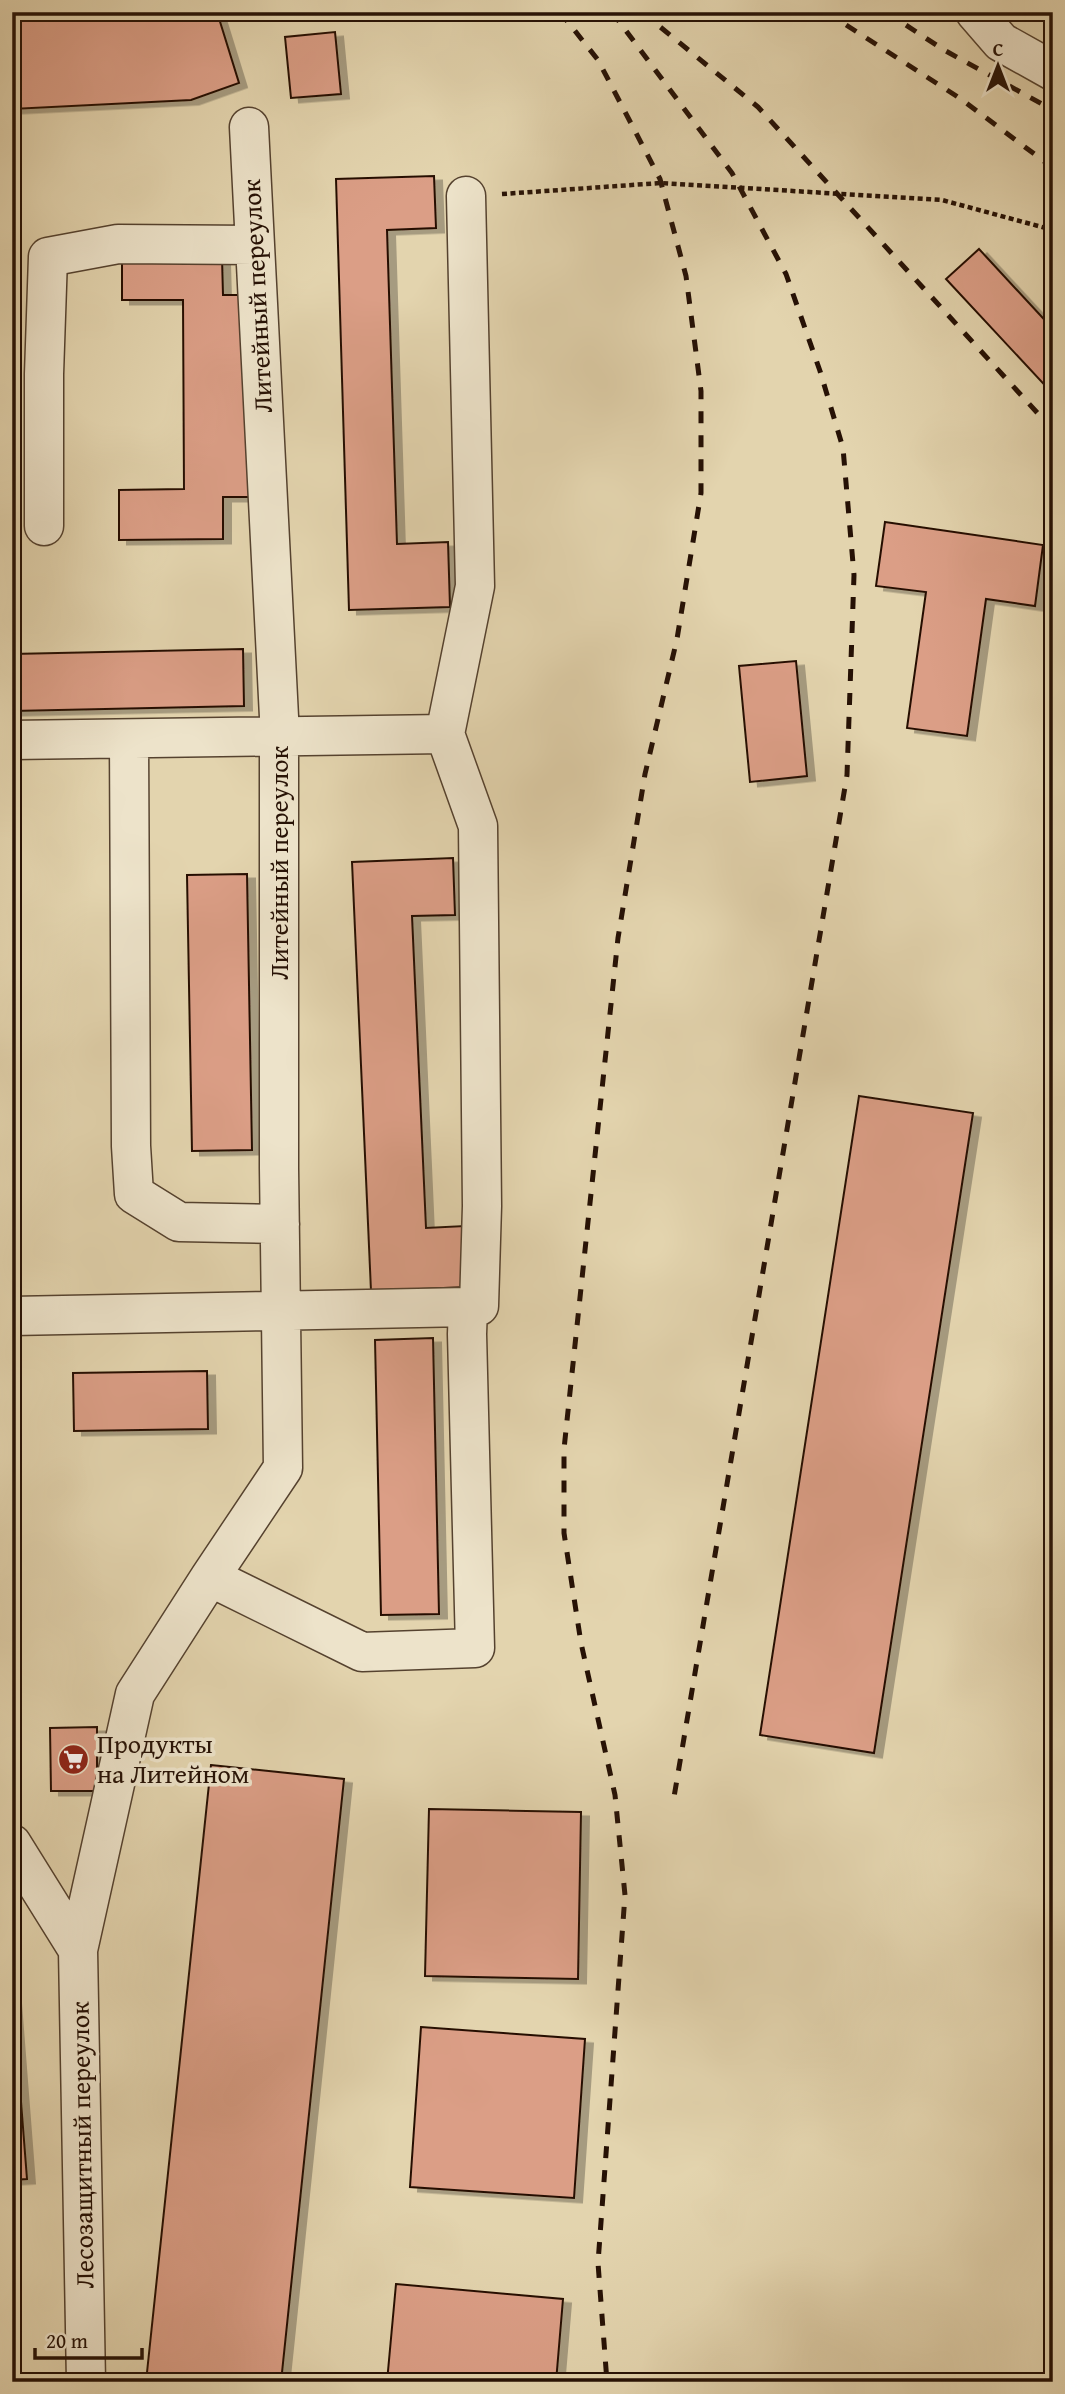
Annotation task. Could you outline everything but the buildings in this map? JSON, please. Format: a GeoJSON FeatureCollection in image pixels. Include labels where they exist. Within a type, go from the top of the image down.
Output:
{"type":"FeatureCollection","features":[{"type":"Feature","properties":{"kind":"street"},"geometry":{"type":"LineString","coordinates":[[975,12],[1001,43],[1053,71]]}},
{"type":"Feature","properties":{"kind":"street","name":"Литейный переулок"},"geometry":{"type":"LineString","coordinates":[[209,1577],[283,1468],[279,738],[248,127]]}},
{"type":"Feature","properties":{"kind":"street"},"geometry":{"type":"LineString","coordinates":[[12,1317],[479,1306],[482,1206],[478,826],[444,734],[475,586],[466,196]]}},
{"type":"Feature","properties":{"kind":"street"},"geometry":{"type":"LineString","coordinates":[[44,526],[44,374],[48,257],[118,244],[255,245]]}},
{"type":"Feature","properties":{"kind":"street"},"geometry":{"type":"LineString","coordinates":[[12,740],[444,734]]}},
{"type":"Feature","properties":{"kind":"street"},"geometry":{"type":"LineString","coordinates":[[129,739],[131,1146],[134,1194],[179,1222],[280,1224]]}},
{"type":"Feature","properties":{"kind":"street"},"geometry":{"type":"LineString","coordinates":[[209,1577],[362,1652],[475,1648],[468,1307]]}},
{"type":"Feature","properties":{"kind":"street","name":"Лесозащитный переулок"},"geometry":{"type":"LineString","coordinates":[[86,2382],[78,1950],[135,1694],[209,1577]]}},
{"type":"Feature","properties":{"kind":"street"},"geometry":{"type":"LineString","coordinates":[[12,1844],[78,1950]]}},
{"type":"Feature","properties":{"kind":"path"},"geometry":{"type":"LineString","coordinates":[[466,196],[674,184],[942,200],[1053,230]]}},
{"type":"Feature","properties":{"kind":"railway"},"geometry":{"type":"LineString","coordinates":[[560,12],[598,60],[660,179],[686,276],[701,391],[701,493],[677,639],[645,774],[618,938],[564,1449],[564,1533],[581,1643],[615,1795],[625,1895],[598,2263],[607,2382]]}},
{"type":"Feature","properties":{"kind":"railway"},"geometry":{"type":"LineString","coordinates":[[612,12],[732,173],[786,274],[820,371],[843,448],[854,575],[847,775],[673,1803]]}},
{"type":"Feature","properties":{"kind":"railway"},"geometry":{"type":"LineString","coordinates":[[642,12],[758,107],[1053,430]]}},
{"type":"Feature","properties":{"kind":"railway"},"geometry":{"type":"LineString","coordinates":[[826,12],[961,99],[1053,168]]}},
{"type":"Feature","properties":{"kind":"railway"},"geometry":{"type":"LineString","coordinates":[[886,12],[944,50],[1053,110]]}},
{"type":"Feature","properties":{"kind":"place","name":"Продукты на Литейном"},"geometry":{"type":"Point","coordinates":[74,1759]}}]}
